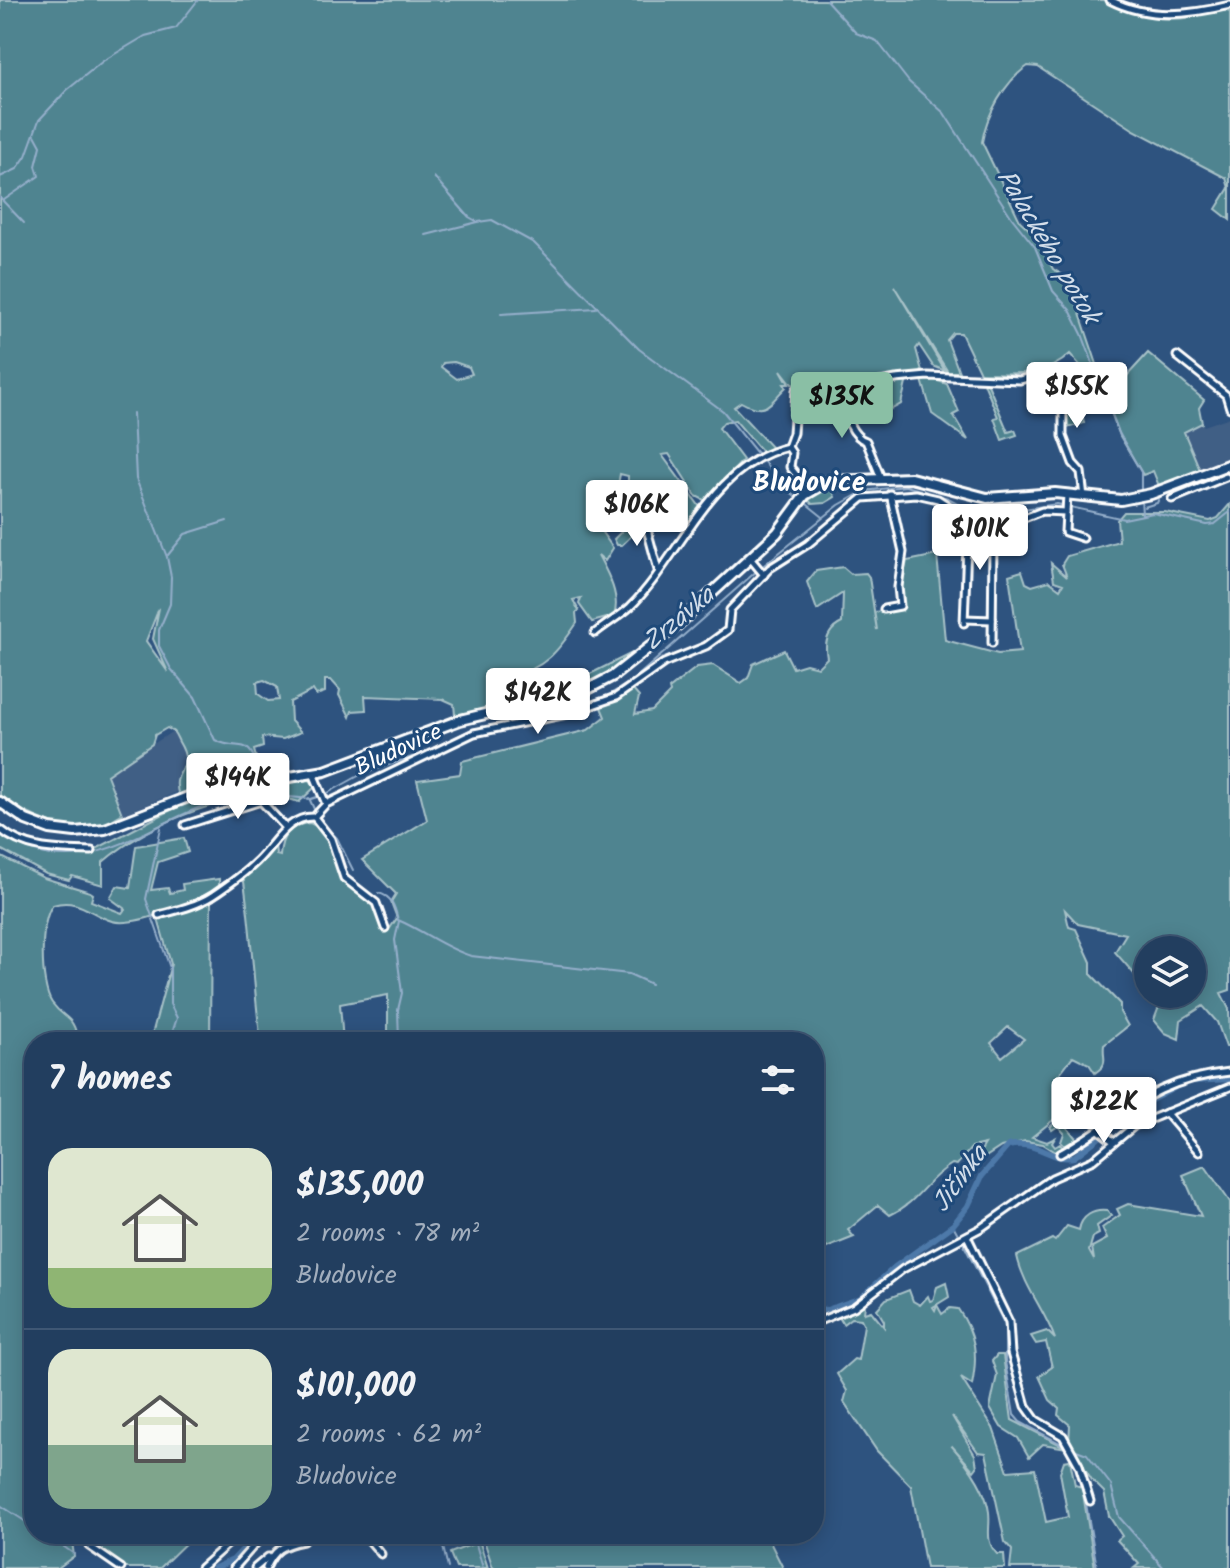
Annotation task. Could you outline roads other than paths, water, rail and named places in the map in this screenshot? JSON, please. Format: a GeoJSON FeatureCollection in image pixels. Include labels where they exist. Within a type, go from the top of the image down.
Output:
{"type":"FeatureCollection","features":[{"type":"Feature","properties":{"kind":"main road"},"geometry":{"type":"LineString","coordinates":[[0,802],[26,820],[50,829],[93,831],[115,827],[201,792],[313,773],[352,763],[460,720],[553,700],[603,682],[650,648],[753,562],[800,500],[809,491],[831,481],[916,479],[991,498],[1084,497],[1111,500],[1185,487],[1230,464]]}},
{"type":"Feature","properties":{"kind":"street"},"geometry":{"type":"LineString","coordinates":[[1110,0],[1131,10],[1176,15],[1230,5]]}},
{"type":"Feature","properties":{"kind":"street"},"geometry":{"type":"LineString","coordinates":[[1177,356],[1226,395],[1230,408]]}},
{"type":"Feature","properties":{"kind":"street"},"geometry":{"type":"LineString","coordinates":[[595,633],[627,609],[685,530],[748,463],[788,447],[793,433],[796,390],[838,390],[896,379],[1020,380],[1048,374],[1062,406],[1063,436],[1072,462],[1081,471],[1084,497]]}},
{"type":"Feature","properties":{"kind":"street"},"geometry":{"type":"LineString","coordinates":[[838,390],[851,425],[859,438],[866,441],[881,478]]}},
{"type":"Feature","properties":{"kind":"street"},"geometry":{"type":"LineString","coordinates":[[788,447],[792,453],[790,467],[809,491]]}},
{"type":"Feature","properties":{"kind":"street"},"geometry":{"type":"LineString","coordinates":[[1172,499],[1185,487],[1226,477]]}},
{"type":"Feature","properties":{"kind":"street"},"geometry":{"type":"LineString","coordinates":[[884,609],[900,606],[898,587],[904,562],[890,493]]}},
{"type":"Feature","properties":{"kind":"street","name":"Bludovice"},"geometry":{"type":"LineString","coordinates":[[159,915],[198,904],[214,894],[257,862],[286,828],[305,817],[314,817],[325,802],[474,733],[567,714],[616,697],[664,663],[706,646],[728,630],[730,610],[763,574],[808,544],[863,498],[890,493],[916,494],[938,499],[968,519],[1001,526],[1042,511],[1066,510]]}},
{"type":"Feature","properties":{"kind":"street"},"geometry":{"type":"LineString","coordinates":[[1067,497],[1066,533],[1083,538]]}},
{"type":"Feature","properties":{"kind":"street"},"geometry":{"type":"LineString","coordinates":[[639,512],[645,522],[658,570]]}},
{"type":"Feature","properties":{"kind":"street"},"geometry":{"type":"LineString","coordinates":[[968,519],[964,621],[992,620]]}},
{"type":"Feature","properties":{"kind":"street"},"geometry":{"type":"LineString","coordinates":[[992,643],[993,542]]}},
{"type":"Feature","properties":{"kind":"street"},"geometry":{"type":"LineString","coordinates":[[753,562],[763,574]]}},
{"type":"Feature","properties":{"kind":"street"},"geometry":{"type":"LineString","coordinates":[[313,773],[325,802]]}},
{"type":"Feature","properties":{"kind":"street"},"geometry":{"type":"LineString","coordinates":[[185,825],[261,801],[286,828]]}},
{"type":"Feature","properties":{"kind":"street"},"geometry":{"type":"LineString","coordinates":[[314,817],[331,839],[344,878],[380,907],[385,928]]}},
{"type":"Feature","properties":{"kind":"street"},"geometry":{"type":"LineString","coordinates":[[0,829],[18,842],[37,848],[92,851]]}},
{"type":"Feature","properties":{"kind":"street"},"geometry":{"type":"LineString","coordinates":[[1060,1154],[1147,1094],[1195,1077],[1230,1072]]}},
{"type":"Feature","properties":{"kind":"street"},"geometry":{"type":"LineString","coordinates":[[824,1319],[854,1307],[903,1269],[966,1237],[1052,1178],[1093,1160],[1134,1126],[1230,1087]]}},
{"type":"Feature","properties":{"kind":"street"},"geometry":{"type":"LineString","coordinates":[[1166,1113],[1199,1152]]}},
{"type":"Feature","properties":{"kind":"street"},"geometry":{"type":"LineString","coordinates":[[1099,1130],[1113,1141]]}},
{"type":"Feature","properties":{"kind":"street"},"geometry":{"type":"LineString","coordinates":[[966,1237],[1009,1322],[1011,1353],[1026,1406],[1036,1420],[1063,1436],[1079,1465],[1090,1501]]}},
{"type":"Feature","properties":{"kind":"street"},"geometry":{"type":"LineString","coordinates":[[90,1544],[121,1568]]}},
{"type":"Feature","properties":{"kind":"street"},"geometry":{"type":"LineString","coordinates":[[201,1568],[228,1544]]}},
{"type":"Feature","properties":{"kind":"street"},"geometry":{"type":"LineString","coordinates":[[235,1568],[255,1544]]}},
{"type":"Feature","properties":{"kind":"street"},"geometry":{"type":"LineString","coordinates":[[255,1568],[282,1546],[290,1544]]}},
{"type":"Feature","properties":{"kind":"street"},"geometry":{"type":"LineString","coordinates":[[372,1544],[381,1554]]}},
{"type":"Feature","properties":{"kind":"street"},"geometry":{"type":"LineString","coordinates":[[266,1568],[269,1556]]}},
{"type":"Feature","properties":{"kind":"waterway"},"geometry":{"type":"LineString","coordinates":[[0,177],[17,169],[26,156],[39,120],[67,90],[103,61],[145,36],[176,28],[198,0]]}},
{"type":"Feature","properties":{"kind":"waterway","name":"Palackého potok"},"geometry":{"type":"LineString","coordinates":[[826,0],[856,33],[877,41],[909,82],[944,113],[1012,218],[1035,247],[1053,291],[1070,310],[1082,334],[1119,433],[1141,472],[1141,491]]}},
{"type":"Feature","properties":{"kind":"waterway"},"geometry":{"type":"LineString","coordinates":[[4,200],[39,176],[36,166],[41,146],[35,135]]}},
{"type":"Feature","properties":{"kind":"waterway"},"geometry":{"type":"LineString","coordinates":[[434,177],[469,217],[478,222],[492,220],[534,243],[639,349],[723,411],[785,488],[798,498]]}},
{"type":"Feature","properties":{"kind":"waterway"},"geometry":{"type":"LineString","coordinates":[[0,198],[24,223]]}},
{"type":"Feature","properties":{"kind":"waterway"},"geometry":{"type":"LineString","coordinates":[[426,235],[478,222]]}},
{"type":"Feature","properties":{"kind":"waterway"},"geometry":{"type":"LineString","coordinates":[[501,314],[596,308]]}},
{"type":"Feature","properties":{"kind":"waterway"},"geometry":{"type":"LineString","coordinates":[[133,413],[136,479],[167,557],[171,577],[170,604],[159,630],[159,646],[171,669],[195,697],[215,740],[248,749],[261,777]]}},
{"type":"Feature","properties":{"kind":"waterway"},"geometry":{"type":"LineString","coordinates":[[1144,507],[1157,503],[1160,496],[1230,470]]}},
{"type":"Feature","properties":{"kind":"waterway","name":"Zrzávka"},"geometry":{"type":"LineString","coordinates":[[538,717],[607,696],[633,680],[759,569],[839,505],[864,491],[906,486],[948,498],[974,512],[991,514],[1057,504],[1124,519],[1153,513],[1207,525],[1215,524],[1230,512]]}},
{"type":"Feature","properties":{"kind":"waterway","name":"Palackého potok"},"geometry":{"type":"LineString","coordinates":[[1141,497],[1142,515]]}},
{"type":"Feature","properties":{"kind":"waterway"},"geometry":{"type":"LineString","coordinates":[[803,501],[823,517]]}},
{"type":"Feature","properties":{"kind":"waterway"},"geometry":{"type":"LineString","coordinates":[[168,555],[185,534],[227,521]]}},
{"type":"Feature","properties":{"kind":"waterway","name":"Zrzávka"},"geometry":{"type":"LineString","coordinates":[[326,794],[362,774],[421,754],[472,729],[520,721]]}},
{"type":"Feature","properties":{"kind":"waterway","name":"Zrzávka"},"geometry":{"type":"LineString","coordinates":[[0,834],[30,850],[59,856],[86,854],[113,847],[224,798],[247,793],[311,799],[320,796]]}},
{"type":"Feature","properties":{"kind":"waterway"},"geometry":{"type":"LineString","coordinates":[[309,798],[319,820],[337,838],[353,870]]}},
{"type":"Feature","properties":{"kind":"waterway"},"geometry":{"type":"LineString","coordinates":[[161,828],[146,899],[170,968],[170,1004],[177,1018],[172,1032]]}},
{"type":"Feature","properties":{"kind":"waterway"},"geometry":{"type":"LineString","coordinates":[[378,893],[390,899],[398,920],[471,956],[629,974],[651,984]]}},
{"type":"Feature","properties":{"kind":"waterway"},"geometry":{"type":"LineString","coordinates":[[399,921],[395,940],[402,993],[398,1010],[399,1032]]}},
{"type":"Feature","properties":{"kind":"waterway","name":"Jičínka"},"geometry":{"type":"LineString","coordinates":[[1192,1081],[1230,1079]]}},
{"type":"Feature","properties":{"kind":"waterway","name":"Jičínka"},"geometry":{"type":"LineString","coordinates":[[824,1310],[861,1298],[895,1267],[953,1225],[968,1206],[982,1176],[1008,1146],[1027,1145],[1057,1156],[1074,1157],[1140,1106],[1181,1084]]}},
{"type":"Feature","properties":{"kind":"waterway"},"geometry":{"type":"LineString","coordinates":[[953,1225],[959,1236]]}},
{"type":"Feature","properties":{"kind":"waterway"},"geometry":{"type":"LineString","coordinates":[[962,1241],[1005,1325],[1005,1361],[1014,1415],[1020,1422],[1065,1446]]}},
{"type":"Feature","properties":{"kind":"waterway"},"geometry":{"type":"LineString","coordinates":[[1071,1448],[1087,1454],[1111,1485],[1119,1517],[1164,1568]]}},
{"type":"Feature","properties":{"kind":"waterway"},"geometry":{"type":"LineString","coordinates":[[1083,1486],[1097,1568]]}},
{"type":"Feature","properties":{"kind":"waterway"},"geometry":{"type":"LineString","coordinates":[[0,1505],[24,1521]]}},
{"type":"Feature","properties":{"kind":"waterway"},"geometry":{"type":"LineString","coordinates":[[60,1544],[74,1554]]}},
{"type":"Feature","properties":{"kind":"waterway","name":"Jičínka"},"geometry":{"type":"LineString","coordinates":[[215,1568],[233,1560],[248,1544]]}},
{"type":"Feature","properties":{"kind":"waterway"},"geometry":{"type":"LineString","coordinates":[[442,1544],[448,1568]]}},
{"type":"Feature","properties":{"kind":"waterway"},"geometry":{"type":"LineString","coordinates":[[476,1544],[483,1568]]}},
{"type":"Feature","properties":{"kind":"district","name":"Bludovice"},"geometry":{"type":"Point","coordinates":[809,481]}}]}
